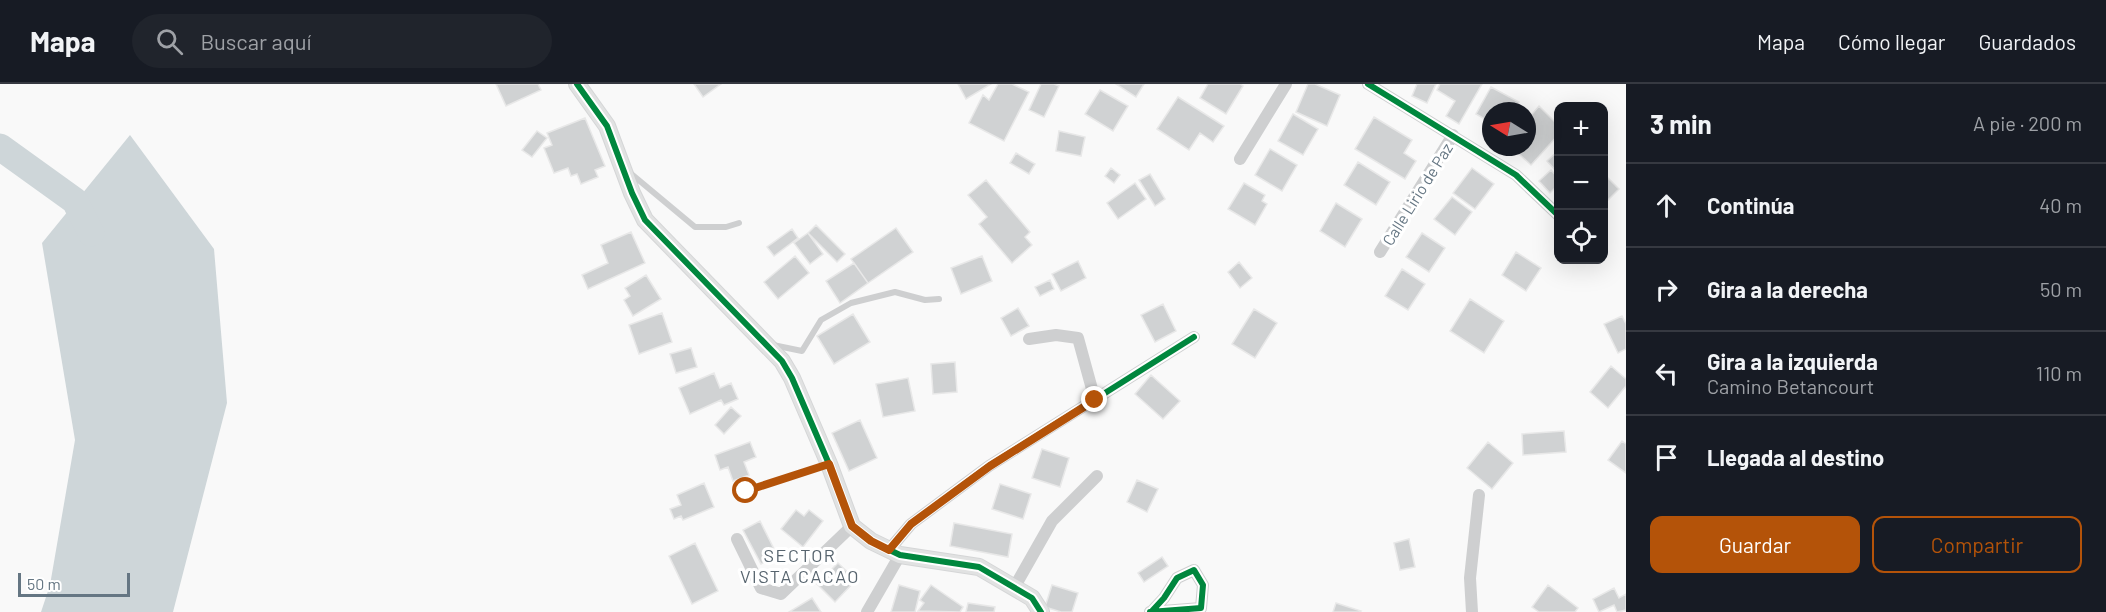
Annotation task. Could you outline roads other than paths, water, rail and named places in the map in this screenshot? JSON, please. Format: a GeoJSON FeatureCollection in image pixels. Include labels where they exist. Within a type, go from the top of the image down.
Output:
{"type":"FeatureCollection","features":[{"type":"Feature","properties":{"kind":"street"},"geometry":{"type":"LineString","coordinates":[[577,84],[608,126],[645,220],[782,361],[792,378],[829,464],[852,526],[871,541],[895,552],[979,567],[1032,598],[1041,612]]}},
{"type":"Feature","properties":{"kind":"street"},"geometry":{"type":"LineString","coordinates":[[1240,159],[1286,84]]}},
{"type":"Feature","properties":{"kind":"street"},"geometry":{"type":"LineString","coordinates":[[1368,84],[1516,175],[1554,211]]}},
{"type":"Feature","properties":{"kind":"street","name":"Calle Lirio de Paz"},"geometry":{"type":"LineString","coordinates":[[1380,252],[1453,135]]}},
{"type":"Feature","properties":{"kind":"street"},"geometry":{"type":"LineString","coordinates":[[1029,339],[1056,335],[1078,338],[1095,400]]}},
{"type":"Feature","properties":{"kind":"street"},"geometry":{"type":"LineString","coordinates":[[867,612],[911,524],[990,466],[1194,338]]}},
{"type":"Feature","properties":{"kind":"street"},"geometry":{"type":"LineString","coordinates":[[1014,588],[1052,521],[1097,476]]}},
{"type":"Feature","properties":{"kind":"street"},"geometry":{"type":"LineString","coordinates":[[1472,612],[1470,578],[1479,495]]}},
{"type":"Feature","properties":{"kind":"street"},"geometry":{"type":"LineString","coordinates":[[737,539],[761,588],[781,594],[852,526]]}},
{"type":"Feature","properties":{"kind":"lane"},"geometry":{"type":"LineString","coordinates":[[622,165],[695,227],[726,226],[739,223]]}},
{"type":"Feature","properties":{"kind":"lane"},"geometry":{"type":"LineString","coordinates":[[764,343],[802,351],[821,320],[851,303],[895,292],[925,300],[939,299]]}},
{"type":"Feature","properties":{"kind":"lane"},"geometry":{"type":"LineString","coordinates":[[746,491],[829,464]]}},
{"type":"Feature","properties":{"kind":"waterway"},"geometry":{"type":"LineString","coordinates":[[0,147],[75,201],[91,233]]}},
{"type":"Feature","properties":{"kind":"district","name":"SECTOR VISTA CACAO"},"geometry":{"type":"Point","coordinates":[800,565]}}]}
